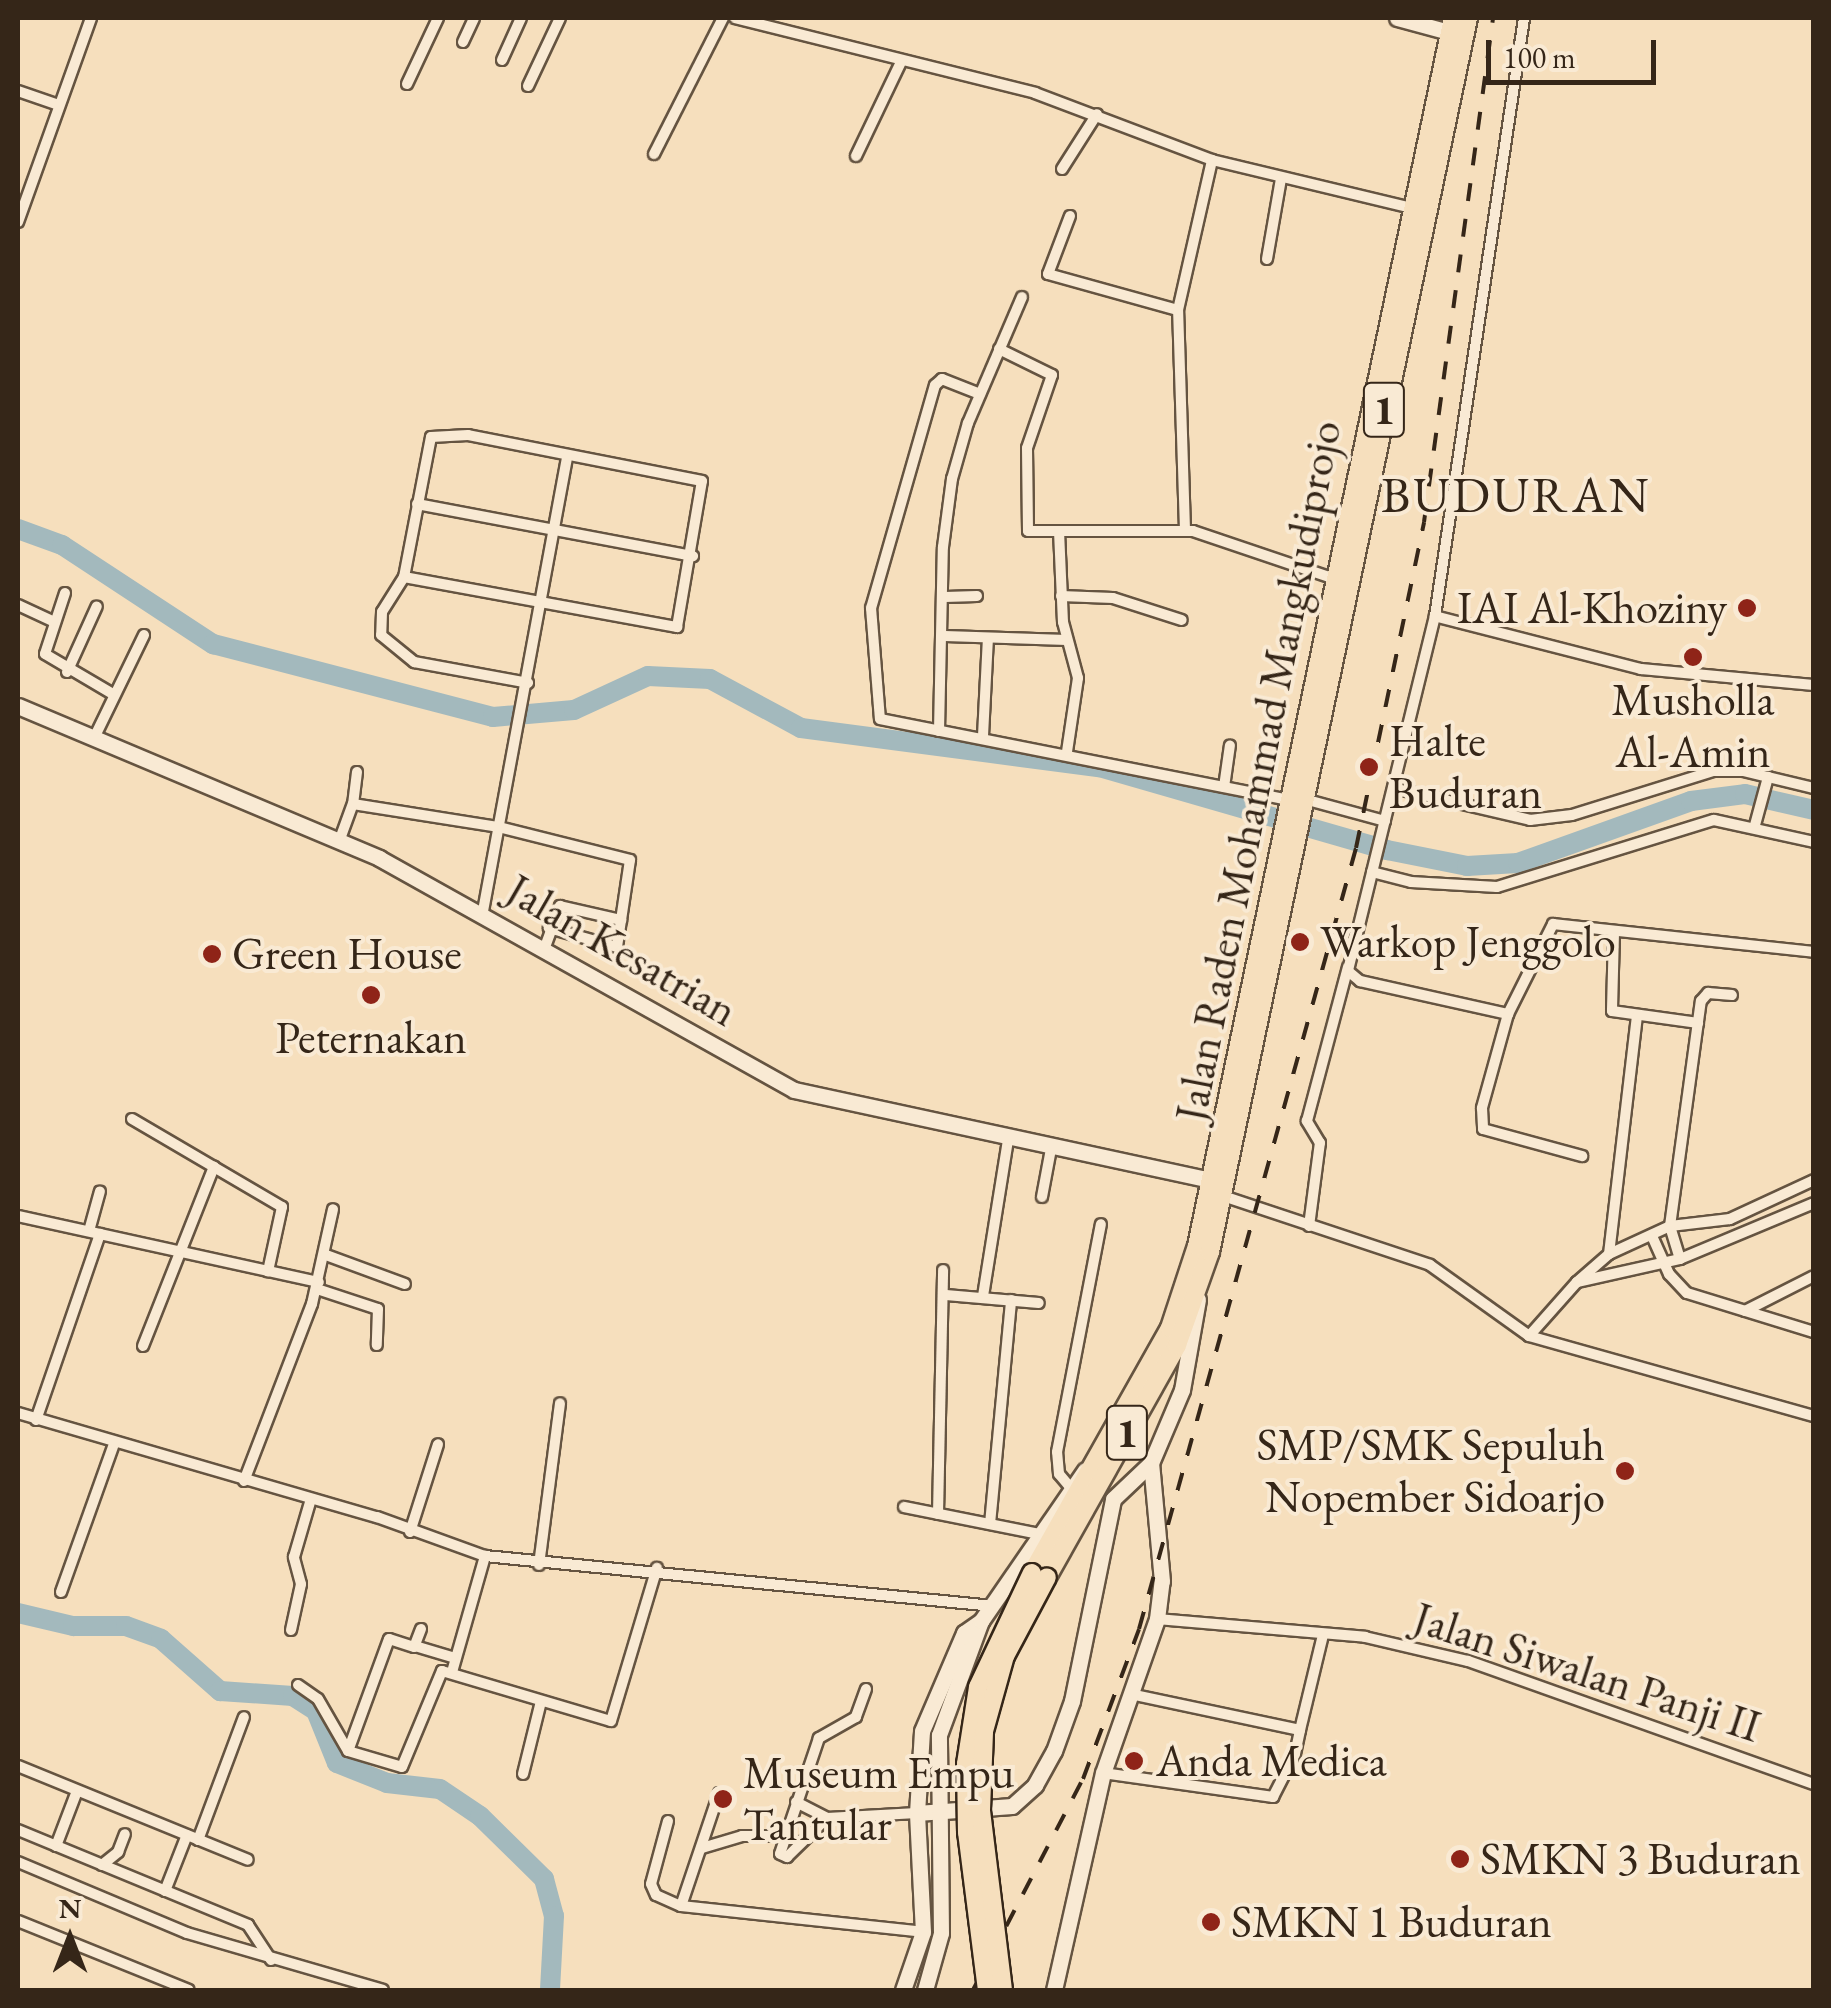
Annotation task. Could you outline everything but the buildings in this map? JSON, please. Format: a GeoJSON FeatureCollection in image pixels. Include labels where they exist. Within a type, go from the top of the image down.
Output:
{"type":"FeatureCollection","features":[{"type":"Feature","properties":{"kind":"highway","name":"Jalan Raden Mohammad Mangkudiprojo"},"geometry":{"type":"LineString","coordinates":[[1362,474],[1468,18]]}},
{"type":"Feature","properties":{"kind":"highway","name":"Jalan Raden Mohammad Mangkudiprojo"},"geometry":{"type":"LineString","coordinates":[[1039,1575],[1177,1345],[1200,1286],[1451,25]]}},
{"type":"Feature","properties":{"kind":"highway","name":"Jalan Raden Mohammad Mangkudiprojo"},"geometry":{"type":"LineString","coordinates":[[1296,800],[1335,578],[1355,508]]}},
{"type":"Feature","properties":{"kind":"highway","name":"Jalan Raden Mohammad Mangkudiprojo"},"geometry":{"type":"LineString","coordinates":[[1039,1575],[1096,1461],[1170,1328],[1218,1188]]}},
{"type":"Feature","properties":{"kind":"highway","name":"1"},"geometry":{"type":"LineString","coordinates":[[987,1990],[967,1832],[969,1738],[984,1671],[1039,1575]]}},
{"type":"Feature","properties":{"kind":"highway","name":"1"},"geometry":{"type":"LineString","coordinates":[[1003,1990],[981,1810],[984,1731],[1005,1656],[1039,1575]]}},
{"type":"Feature","properties":{"kind":"street"},"geometry":{"type":"LineString","coordinates":[[18,222],[91,18]]}},
{"type":"Feature","properties":{"kind":"street"},"geometry":{"type":"LineString","coordinates":[[408,84],[438,18]]}},
{"type":"Feature","properties":{"kind":"street"},"geometry":{"type":"LineString","coordinates":[[463,42],[474,18]]}},
{"type":"Feature","properties":{"kind":"street"},"geometry":{"type":"LineString","coordinates":[[502,60],[521,18]]}},
{"type":"Feature","properties":{"kind":"street"},"geometry":{"type":"LineString","coordinates":[[528,86],[560,18]]}},
{"type":"Feature","properties":{"kind":"street"},"geometry":{"type":"LineString","coordinates":[[654,154],[723,18]]}},
{"type":"Feature","properties":{"kind":"street"},"geometry":{"type":"LineString","coordinates":[[735,18],[1097,114],[1212,160],[1412,208]]}},
{"type":"Feature","properties":{"kind":"street"},"geometry":{"type":"LineString","coordinates":[[1397,18],[1451,25]]}},
{"type":"Feature","properties":{"kind":"street"},"geometry":{"type":"LineString","coordinates":[[1308,1226],[1320,1142],[1308,1121],[1435,616],[1524,18]]}},
{"type":"Feature","properties":{"kind":"street"},"geometry":{"type":"LineString","coordinates":[[856,156],[901,62]]}},
{"type":"Feature","properties":{"kind":"street"},"geometry":{"type":"LineString","coordinates":[[18,91],[60,105]]}},
{"type":"Feature","properties":{"kind":"street"},"geometry":{"type":"LineString","coordinates":[[1062,169],[1097,114]]}},
{"type":"Feature","properties":{"kind":"street"},"geometry":{"type":"LineString","coordinates":[[1185,530],[1178,310],[1212,160]]}},
{"type":"Feature","properties":{"kind":"street"},"geometry":{"type":"LineString","coordinates":[[1267,259],[1281,178]]}},
{"type":"Feature","properties":{"kind":"street"},"geometry":{"type":"LineString","coordinates":[[1070,216],[1048,274],[1178,310]]}},
{"type":"Feature","properties":{"kind":"street"},"geometry":{"type":"LineString","coordinates":[[939,730],[952,479],[980,394],[1022,298]]}},
{"type":"Feature","properties":{"kind":"street"},"geometry":{"type":"LineString","coordinates":[[999,349],[1052,374],[1028,440],[1025,522],[1031,532],[1185,530],[1335,578]]}},
{"type":"Feature","properties":{"kind":"street"},"geometry":{"type":"LineString","coordinates":[[980,394],[936,382],[871,608],[878,717],[890,725],[984,736],[1385,821]]}},
{"type":"Feature","properties":{"kind":"street"},"geometry":{"type":"LineString","coordinates":[[404,577],[677,627],[693,556],[702,481],[437,434],[429,440],[404,577],[380,618],[381,635],[392,650],[422,664],[528,683]]}},
{"type":"Feature","properties":{"kind":"street"},"geometry":{"type":"LineString","coordinates":[[483,912],[567,456]]}},
{"type":"Feature","properties":{"kind":"street"},"geometry":{"type":"LineString","coordinates":[[417,504],[693,556]]}},
{"type":"Feature","properties":{"kind":"street"},"geometry":{"type":"LineString","coordinates":[[1059,531],[1060,596],[1078,678],[1066,752]]}},
{"type":"Feature","properties":{"kind":"street"},"geometry":{"type":"LineString","coordinates":[[65,593],[52,621],[45,654],[67,672],[113,694]]}},
{"type":"Feature","properties":{"kind":"street"},"geometry":{"type":"LineString","coordinates":[[945,597],[977,596]]}},
{"type":"Feature","properties":{"kind":"street"},"geometry":{"type":"LineString","coordinates":[[1060,596],[1113,598],[1182,620]]}},
{"type":"Feature","properties":{"kind":"street"},"geometry":{"type":"LineString","coordinates":[[18,605],[52,621]]}},
{"type":"Feature","properties":{"kind":"street"},"geometry":{"type":"LineString","coordinates":[[67,672],[97,606]]}},
{"type":"Feature","properties":{"kind":"street"},"geometry":{"type":"LineString","coordinates":[[1435,616],[1641,669],[1814,684]]}},
{"type":"Feature","properties":{"kind":"street"},"geometry":{"type":"LineString","coordinates":[[96,734],[144,635]]}},
{"type":"Feature","properties":{"kind":"street"},"geometry":{"type":"LineString","coordinates":[[944,636],[1067,640]]}},
{"type":"Feature","properties":{"kind":"street"},"geometry":{"type":"LineString","coordinates":[[984,736],[988,638]]}},
{"type":"Feature","properties":{"kind":"street","name":"Jalan Kesatrian"},"geometry":{"type":"LineString","coordinates":[[18,706],[96,734],[340,839],[483,912],[794,1090],[1218,1188]]}},
{"type":"Feature","properties":{"kind":"street"},"geometry":{"type":"LineString","coordinates":[[1224,787],[1230,745]]}},
{"type":"Feature","properties":{"kind":"street"},"geometry":{"type":"LineString","coordinates":[[1393,788],[1530,820],[1572,814],[1713,771],[1814,788]]}},
{"type":"Feature","properties":{"kind":"street"},"geometry":{"type":"LineString","coordinates":[[340,839],[352,804],[357,772]]}},
{"type":"Feature","properties":{"kind":"street"},"geometry":{"type":"LineString","coordinates":[[1756,821],[1767,780]]}},
{"type":"Feature","properties":{"kind":"street"},"geometry":{"type":"LineString","coordinates":[[352,804],[499,827],[622,854],[632,870],[618,947],[550,928]]}},
{"type":"Feature","properties":{"kind":"street"},"geometry":{"type":"LineString","coordinates":[[1372,872],[1480,890],[1562,870],[1696,822],[1756,821],[1814,842]]}},
{"type":"Feature","properties":{"kind":"street"},"geometry":{"type":"LineString","coordinates":[[545,947],[560,906],[621,920]]}},
{"type":"Feature","properties":{"kind":"street"},"geometry":{"type":"LineString","coordinates":[[1582,1156],[1482,1129],[1482,1108],[1508,1014],[1547,926],[1814,952]]}},
{"type":"Feature","properties":{"kind":"street"},"geometry":{"type":"LineString","coordinates":[[1614,933],[1608,1003],[1612,1011],[1637,1018],[1698,1024]]}},
{"type":"Feature","properties":{"kind":"street"},"geometry":{"type":"LineString","coordinates":[[1348,965],[1350,976],[1360,981],[1508,1014]]}},
{"type":"Feature","properties":{"kind":"street"},"geometry":{"type":"LineString","coordinates":[[1680,1259],[1670,1226],[1698,1024],[1704,995],[1732,995]]}},
{"type":"Feature","properties":{"kind":"street"},"geometry":{"type":"LineString","coordinates":[[1609,1254],[1637,1018]]}},
{"type":"Feature","properties":{"kind":"street"},"geometry":{"type":"LineString","coordinates":[[132,1119],[282,1207],[268,1271]]}},
{"type":"Feature","properties":{"kind":"street"},"geometry":{"type":"LineString","coordinates":[[983,1296],[1008,1140]]}},
{"type":"Feature","properties":{"kind":"street"},"geometry":{"type":"LineString","coordinates":[[1042,1197],[1051,1149]]}},
{"type":"Feature","properties":{"kind":"street"},"geometry":{"type":"LineString","coordinates":[[143,1346],[184,1251],[214,1167]]}},
{"type":"Feature","properties":{"kind":"street"},"geometry":{"type":"LineString","coordinates":[[1529,1336],[1577,1282],[1609,1254],[1670,1226],[1730,1220],[1814,1180]]}},
{"type":"Feature","properties":{"kind":"street"},"geometry":{"type":"LineString","coordinates":[[1218,1188],[1308,1226],[1430,1266],[1529,1336],[1814,1416]]}},
{"type":"Feature","properties":{"kind":"street"},"geometry":{"type":"LineString","coordinates":[[36,1420],[94,1233],[100,1192]]}},
{"type":"Feature","properties":{"kind":"street"},"geometry":{"type":"LineString","coordinates":[[1577,1282],[1680,1259],[1814,1202]]}},
{"type":"Feature","properties":{"kind":"street"},"geometry":{"type":"LineString","coordinates":[[244,1482],[318,1286],[334,1209]]}},
{"type":"Feature","properties":{"kind":"street"},"geometry":{"type":"LineString","coordinates":[[18,1216],[184,1251],[318,1286],[377,1308],[378,1345]]}},
{"type":"Feature","properties":{"kind":"street"},"geometry":{"type":"LineString","coordinates":[[1070,1488],[1058,1471],[1056,1452],[1101,1224]]}},
{"type":"Feature","properties":{"kind":"street"},"geometry":{"type":"LineString","coordinates":[[1652,1236],[1662,1262],[1687,1294],[1814,1332]]}},
{"type":"Feature","properties":{"kind":"street"},"geometry":{"type":"LineString","coordinates":[[326,1255],[405,1284]]}},
{"type":"Feature","properties":{"kind":"street"},"geometry":{"type":"LineString","coordinates":[[938,1514],[946,1295],[943,1270]]}},
{"type":"Feature","properties":{"kind":"street"},"geometry":{"type":"LineString","coordinates":[[1745,1311],[1814,1276]]}},
{"type":"Feature","properties":{"kind":"street","name":"Jalan Raden Mohammad Mangkudiprojo"},"geometry":{"type":"LineString","coordinates":[[981,1622],[964,1633],[929,1711],[918,1760],[917,1813],[1002,1809],[1035,1785],[1072,1700],[1114,1499],[1151,1463],[1182,1390],[1200,1286]]}},
{"type":"Feature","properties":{"kind":"street"},"geometry":{"type":"LineString","coordinates":[[946,1295],[1039,1303]]}},
{"type":"Feature","properties":{"kind":"street"},"geometry":{"type":"LineString","coordinates":[[990,1524],[1011,1300]]}},
{"type":"Feature","properties":{"kind":"street"},"geometry":{"type":"LineString","coordinates":[[539,1565],[560,1403]]}},
{"type":"Feature","properties":{"kind":"street"},"geometry":{"type":"LineString","coordinates":[[18,1414],[311,1499],[485,1556],[539,1565],[657,1568],[993,1606]]}},
{"type":"Feature","properties":{"kind":"street"},"geometry":{"type":"LineString","coordinates":[[61,1592],[114,1444]]}},
{"type":"Feature","properties":{"kind":"street"},"geometry":{"type":"LineString","coordinates":[[410,1532],[438,1444]]}},
{"type":"Feature","properties":{"kind":"street","name":"Jalan Raden Mohammad Mangkudiprojo"},"geometry":{"type":"LineString","coordinates":[[936,1812],[939,1735],[981,1622],[1070,1488],[1096,1461]]}},
{"type":"Feature","properties":{"kind":"street","name":"Jalan Raden Mohammad Mangkudiprojo"},"geometry":{"type":"LineString","coordinates":[[1054,1990],[1103,1772],[1157,1619],[1162,1581],[1151,1463]]}},
{"type":"Feature","properties":{"kind":"street"},"geometry":{"type":"LineString","coordinates":[[291,1630],[301,1584],[294,1557],[311,1499]]}},
{"type":"Feature","properties":{"kind":"street"},"geometry":{"type":"LineString","coordinates":[[904,1507],[1039,1534]]}},
{"type":"Feature","properties":{"kind":"street"},"geometry":{"type":"LineString","coordinates":[[452,1672],[485,1556]]}},
{"type":"Feature","properties":{"kind":"street"},"geometry":{"type":"LineString","coordinates":[[298,1685],[318,1700],[348,1751],[402,1767],[436,1674],[452,1672],[611,1721],[657,1568]]}},
{"type":"Feature","properties":{"kind":"street","name":"Jalan Siwalan Panji II"},"geometry":{"type":"LineString","coordinates":[[1157,1619],[1323,1634],[1468,1661],[1814,1784]]}},
{"type":"Feature","properties":{"kind":"street"},"geometry":{"type":"LineString","coordinates":[[415,1646],[421,1628]]}},
{"type":"Feature","properties":{"kind":"street"},"geometry":{"type":"LineString","coordinates":[[1103,1772],[1273,1797],[1300,1730],[1323,1634]]}},
{"type":"Feature","properties":{"kind":"street"},"geometry":{"type":"LineString","coordinates":[[348,1751],[389,1639],[455,1658]]}},
{"type":"Feature","properties":{"kind":"street"},"geometry":{"type":"LineString","coordinates":[[827,1818],[782,1858],[785,1836],[821,1734],[856,1717],[866,1690]]}},
{"type":"Feature","properties":{"kind":"street"},"geometry":{"type":"LineString","coordinates":[[1131,1694],[1300,1730]]}},
{"type":"Feature","properties":{"kind":"street"},"geometry":{"type":"LineString","coordinates":[[523,1774],[541,1701]]}},
{"type":"Feature","properties":{"kind":"street"},"geometry":{"type":"LineString","coordinates":[[164,1891],[193,1838],[244,1717]]}},
{"type":"Feature","properties":{"kind":"street"},"geometry":{"type":"LineString","coordinates":[[18,1766],[248,1860]]}},
{"type":"Feature","properties":{"kind":"street"},"geometry":{"type":"LineString","coordinates":[[56,1846],[77,1790]]}},
{"type":"Feature","properties":{"kind":"street"},"geometry":{"type":"LineString","coordinates":[[681,1906],[719,1794]]}},
{"type":"Feature","properties":{"kind":"street"},"geometry":{"type":"LineString","coordinates":[[796,1802],[827,1818],[917,1813],[923,1932],[904,1990]]}},
{"type":"Feature","properties":{"kind":"street"},"geometry":{"type":"LineString","coordinates":[[924,1990],[942,1933],[936,1812]]}},
{"type":"Feature","properties":{"kind":"street"},"geometry":{"type":"LineString","coordinates":[[668,1821],[651,1884],[656,1895],[681,1906],[923,1932]]}},
{"type":"Feature","properties":{"kind":"street"},"geometry":{"type":"LineString","coordinates":[[18,1830],[248,1925],[272,1960]]}},
{"type":"Feature","properties":{"kind":"street"},"geometry":{"type":"LineString","coordinates":[[102,1865],[118,1852],[125,1834]]}},
{"type":"Feature","properties":{"kind":"street"},"geometry":{"type":"LineString","coordinates":[[702,1848],[742,1836],[785,1836]]}},
{"type":"Feature","properties":{"kind":"street"},"geometry":{"type":"LineString","coordinates":[[18,1862],[187,1933],[381,1990]]}},
{"type":"Feature","properties":{"kind":"street"},"geometry":{"type":"LineString","coordinates":[[18,1924],[189,1990]]}},
{"type":"Feature","properties":{"kind":"waterway"},"geometry":{"type":"LineString","coordinates":[[18,529],[62,545],[213,644],[493,717],[574,710],[648,676],[710,679],[801,728],[1099,767],[1387,850],[1467,866],[1518,863],[1691,801],[1745,794],[1814,810]]}},
{"type":"Feature","properties":{"kind":"waterway"},"geometry":{"type":"LineString","coordinates":[[18,1613],[73,1626],[126,1626],[161,1639],[220,1691],[293,1696],[316,1711],[337,1763],[387,1783],[440,1789],[480,1816],[544,1879],[554,1916],[550,1990]]}},
{"type":"Feature","properties":{"kind":"railway"},"geometry":{"type":"LineString","coordinates":[[973,1990],[1083,1779],[1139,1629],[1356,848],[1424,522],[1493,18]]}},
{"type":"Feature","properties":{"kind":"place","name":"IAI Al-Khoziny"},"geometry":{"type":"Point","coordinates":[1747,608]}},
{"type":"Feature","properties":{"kind":"place","name":"Musholla Al-Amin"},"geometry":{"type":"Point","coordinates":[1693,657]}},
{"type":"Feature","properties":{"kind":"place","name":"Halte Buduran"},"geometry":{"type":"Point","coordinates":[1369,767]}},
{"type":"Feature","properties":{"kind":"place","name":"Warkop Jenggolo"},"geometry":{"type":"Point","coordinates":[1300,942]}},
{"type":"Feature","properties":{"kind":"place","name":"Green House"},"geometry":{"type":"Point","coordinates":[212,954]}},
{"type":"Feature","properties":{"kind":"place","name":"Peternakan"},"geometry":{"type":"Point","coordinates":[371,995]}},
{"type":"Feature","properties":{"kind":"place","name":"SMP/SMK Sepuluh Nopember Sidoarjo"},"geometry":{"type":"Point","coordinates":[1625,1471]}},
{"type":"Feature","properties":{"kind":"place","name":"Anda Medica"},"geometry":{"type":"Point","coordinates":[1134,1761]}},
{"type":"Feature","properties":{"kind":"place","name":"Museum Empu Tantular"},"geometry":{"type":"Point","coordinates":[723,1799]}},
{"type":"Feature","properties":{"kind":"place","name":"SMKN 3 Buduran"},"geometry":{"type":"Point","coordinates":[1460,1859]}},
{"type":"Feature","properties":{"kind":"place","name":"SMKN 1 Buduran"},"geometry":{"type":"Point","coordinates":[1211,1922]}},
{"type":"Feature","properties":{"kind":"district","name":"BUDURAN"},"geometry":{"type":"Point","coordinates":[1516,495]}}]}
